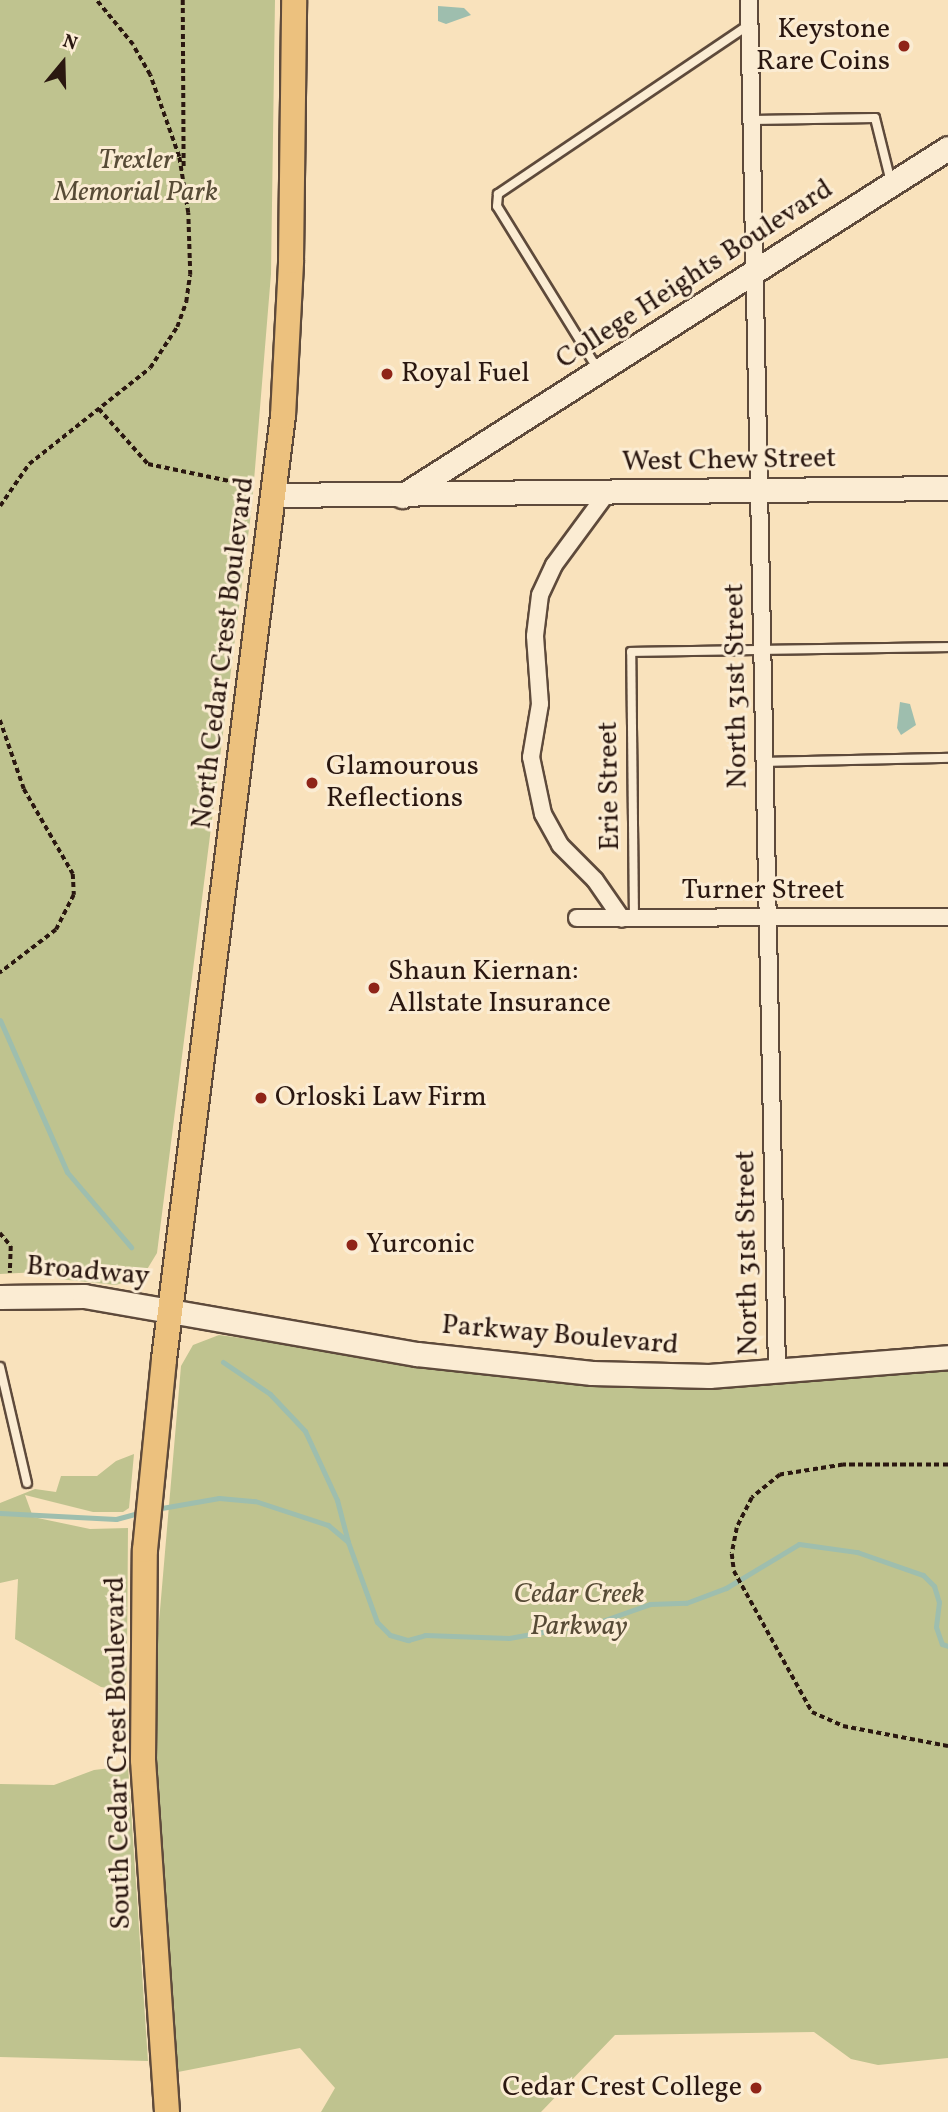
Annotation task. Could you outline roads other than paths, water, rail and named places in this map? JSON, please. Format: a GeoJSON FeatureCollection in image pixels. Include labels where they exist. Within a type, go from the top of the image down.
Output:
{"type":"FeatureCollection","features":[{"type":"Feature","properties":{"kind":"main road","name":"North Cedar Crest Boulevard"},"geometry":{"type":"LineString","coordinates":[[170,1310],[283,416],[291,261],[294,0]]}},
{"type":"Feature","properties":{"kind":"main road","name":"South Cedar Crest Boulevard"},"geometry":{"type":"LineString","coordinates":[[167,2112],[143,1760],[145,1550],[170,1310]]}},
{"type":"Feature","properties":{"kind":"street","name":"North 31st Street"},"geometry":{"type":"LineString","coordinates":[[749,0],[777,1371]]}},
{"type":"Feature","properties":{"kind":"street","name":"College Heights Boulevard"},"geometry":{"type":"LineString","coordinates":[[402,496],[948,148]]}},
{"type":"Feature","properties":{"kind":"street","name":"West Chew Street"},"geometry":{"type":"LineString","coordinates":[[461,459],[477,480],[511,494]]}},
{"type":"Feature","properties":{"kind":"street","name":"West Chew Street"},"geometry":{"type":"LineString","coordinates":[[273,495],[402,496],[948,488]]}},
{"type":"Feature","properties":{"kind":"street"},"geometry":{"type":"LineString","coordinates":[[607,493],[554,565],[540,595],[535,636],[540,704],[531,757],[542,814],[560,845],[628,918]]}},
{"type":"Feature","properties":{"kind":"street","name":"Turner Street"},"geometry":{"type":"LineString","coordinates":[[578,918],[948,916]]}},
{"type":"Feature","properties":{"kind":"street","name":"Broadway"},"geometry":{"type":"LineString","coordinates":[[0,1297],[84,1296],[170,1310]]}},
{"type":"Feature","properties":{"kind":"street","name":"Parkway Boulevard"},"geometry":{"type":"LineString","coordinates":[[170,1310],[492,1364],[641,1376],[777,1371],[948,1357]]}},
{"type":"Feature","properties":{"kind":"lane"},"geometry":{"type":"LineString","coordinates":[[599,371],[497,206],[498,194],[749,25]]}},
{"type":"Feature","properties":{"kind":"lane"},"geometry":{"type":"LineString","coordinates":[[752,120],[875,117],[891,185]]}},
{"type":"Feature","properties":{"kind":"lane"},"geometry":{"type":"LineString","coordinates":[[763,650],[948,647]]}},
{"type":"Feature","properties":{"kind":"lane","name":"Erie Street"},"geometry":{"type":"LineString","coordinates":[[628,918],[631,652],[763,650]]}},
{"type":"Feature","properties":{"kind":"lane"},"geometry":{"type":"LineString","coordinates":[[765,762],[948,758]]}},
{"type":"Feature","properties":{"kind":"lane"},"geometry":{"type":"LineString","coordinates":[[0,1367],[27,1483]]}},
{"type":"Feature","properties":{"kind":"waterway"},"geometry":{"type":"LineString","coordinates":[[0,1020],[67,1172],[131,1247]]}},
{"type":"Feature","properties":{"kind":"waterway"},"geometry":{"type":"LineString","coordinates":[[223,1362],[270,1394],[305,1431],[337,1500],[348,1542]]}},
{"type":"Feature","properties":{"kind":"waterway"},"geometry":{"type":"LineString","coordinates":[[156,1509],[219,1498],[255,1501],[328,1525],[348,1542],[377,1622],[390,1635],[408,1640],[425,1635],[509,1638],[599,1622],[650,1604],[686,1603],[726,1588],[799,1544],[857,1552],[923,1575],[934,1586],[939,1602],[936,1627],[942,1644],[948,1646]]}},
{"type":"Feature","properties":{"kind":"waterway"},"geometry":{"type":"LineString","coordinates":[[0,1513],[116,1519],[143,1512]]}},
{"type":"Feature","properties":{"kind":"place","name":"Keystone Rare Coins"},"geometry":{"type":"Point","coordinates":[904,46]}},
{"type":"Feature","properties":{"kind":"place","name":"Royal Fuel"},"geometry":{"type":"Point","coordinates":[387,374]}},
{"type":"Feature","properties":{"kind":"place","name":"Glamourous Reflections"},"geometry":{"type":"Point","coordinates":[312,783]}},
{"type":"Feature","properties":{"kind":"place","name":"Shaun Kiernan: Allstate Insurance"},"geometry":{"type":"Point","coordinates":[374,988]}},
{"type":"Feature","properties":{"kind":"place","name":"Orloski Law Firm"},"geometry":{"type":"Point","coordinates":[261,1098]}},
{"type":"Feature","properties":{"kind":"place","name":"Yurconic"},"geometry":{"type":"Point","coordinates":[352,1245]}},
{"type":"Feature","properties":{"kind":"place","name":"Cedar Crest College"},"geometry":{"type":"Point","coordinates":[756,2088]}},
{"type":"Feature","properties":{"kind":"park label","name":"Trexler Memorial Park"},"geometry":{"type":"Point","coordinates":[136,177]}},
{"type":"Feature","properties":{"kind":"park label","name":"Cedar Creek Parkway"},"geometry":{"type":"Point","coordinates":[579,1611]}}]}
